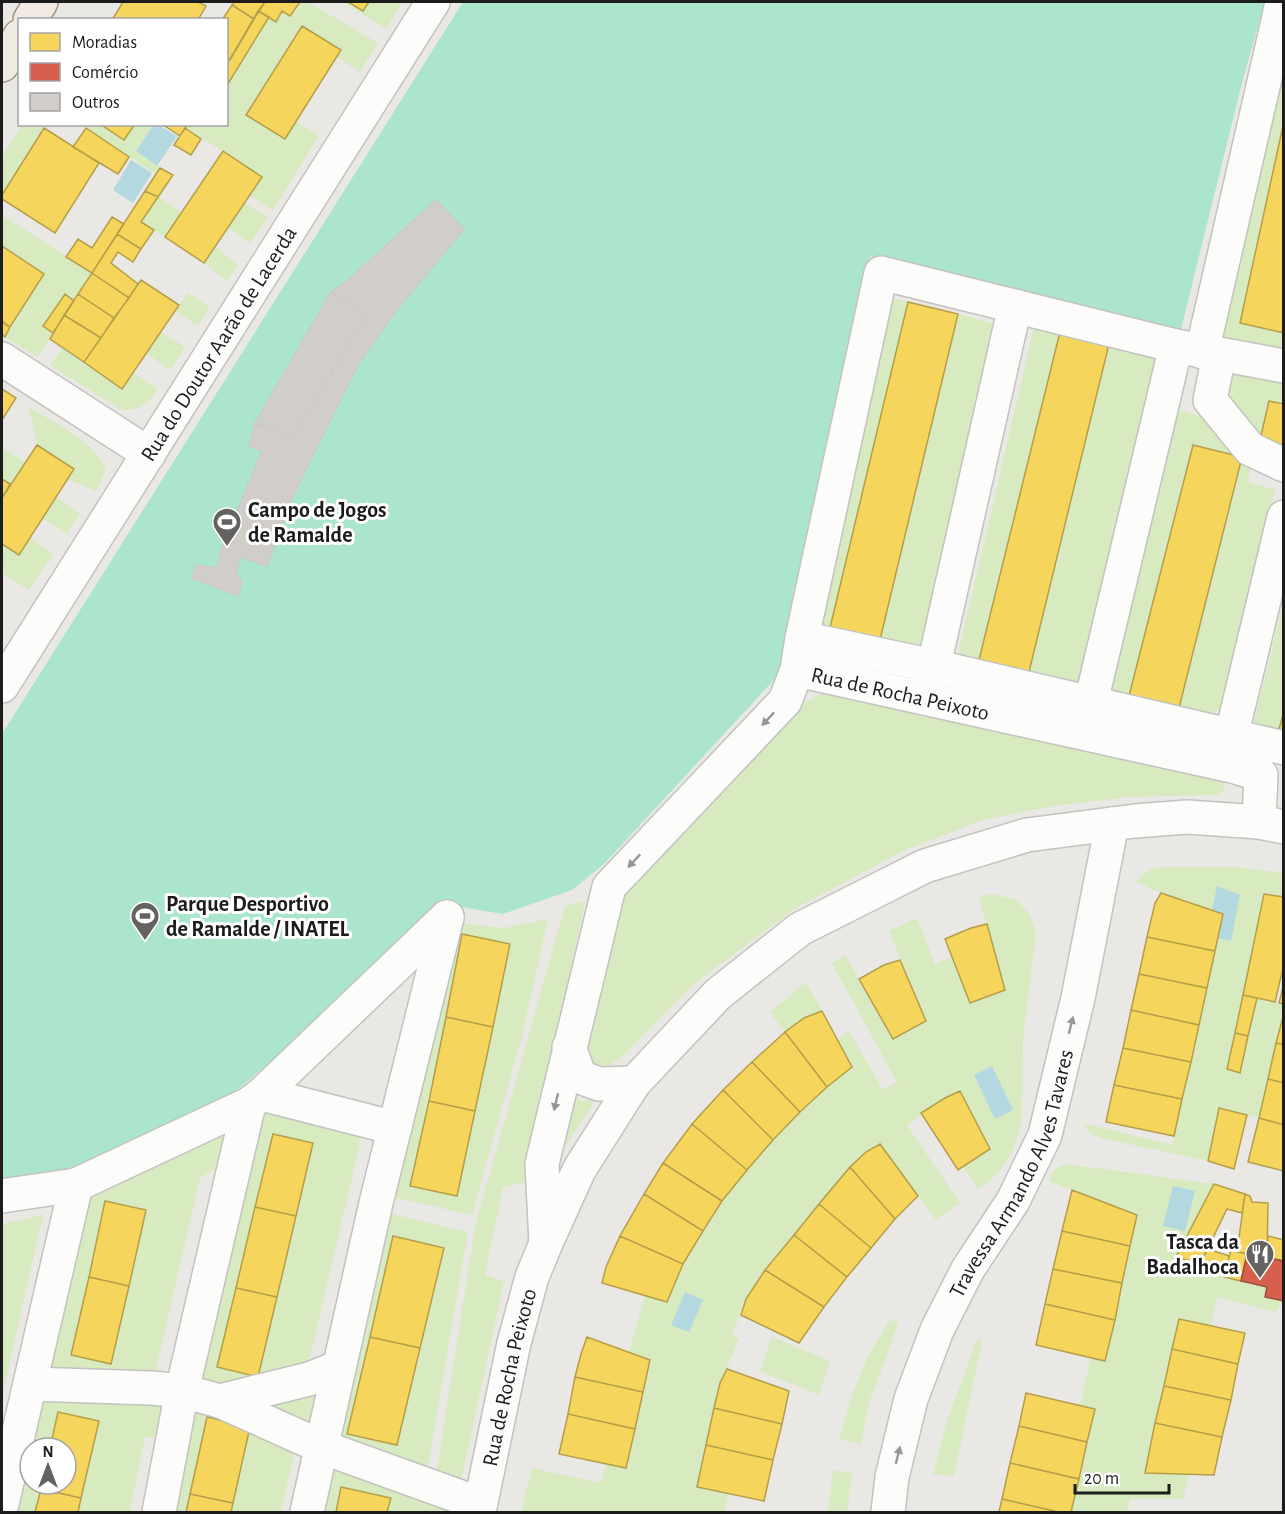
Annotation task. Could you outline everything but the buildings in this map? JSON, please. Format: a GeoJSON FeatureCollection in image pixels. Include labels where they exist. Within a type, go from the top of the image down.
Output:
{"type":"FeatureCollection","features":[{"type":"Feature","properties":{"kind":"main road"},"geometry":{"type":"LineString","coordinates":[[31,18],[41,2]]}},
{"type":"Feature","properties":{"kind":"main road"},"geometry":{"type":"LineString","coordinates":[[2,64],[18,39]]}},
{"type":"Feature","properties":{"kind":"street","name":"Rua do Doutor Aarão de Lacerda"},"geometry":{"type":"LineString","coordinates":[[2,686],[433,2]]}},
{"type":"Feature","properties":{"kind":"street"},"geometry":{"type":"LineString","coordinates":[[1282,7],[1199,351],[1210,400],[1250,449],[1284,465]]}},
{"type":"Feature","properties":{"kind":"street"},"geometry":{"type":"LineString","coordinates":[[797,670],[881,273],[1199,351],[1284,366]]}},
{"type":"Feature","properties":{"kind":"street"},"geometry":{"type":"LineString","coordinates":[[927,698],[1015,306]]}},
{"type":"Feature","properties":{"kind":"street"},"geometry":{"type":"LineString","coordinates":[[1090,702],[1166,390],[1199,351]]}},
{"type":"Feature","properties":{"kind":"street"},"geometry":{"type":"LineString","coordinates":[[2,359],[149,454]]}},
{"type":"Feature","properties":{"kind":"street"},"geometry":{"type":"LineString","coordinates":[[1166,390],[1210,400]]}},
{"type":"Feature","properties":{"kind":"street"},"geometry":{"type":"LineString","coordinates":[[1234,752],[1284,517]]}},
{"type":"Feature","properties":{"kind":"street"},"geometry":{"type":"LineString","coordinates":[[802,638],[1090,702],[1234,752],[1284,748]]}},
{"type":"Feature","properties":{"kind":"street","name":"Rua de Rocha Peixoto"},"geometry":{"type":"LineString","coordinates":[[479,1508],[514,1343],[532,1277],[579,1170],[634,1083],[718,994],[800,929],[925,866],[1027,836],[1112,824],[1187,817],[1271,824],[1261,775],[1234,752],[927,698],[797,670],[785,701],[609,887],[542,1164],[546,1243]]}},
{"type":"Feature","properties":{"kind":"street","name":"Travessa Armando Alves Tavares"},"geometry":{"type":"LineString","coordinates":[[888,1512],[892,1477],[911,1399],[938,1330],[968,1269],[1013,1201],[1045,1135],[1078,998],[1112,824]]}},
{"type":"Feature","properties":{"kind":"street"},"geometry":{"type":"LineString","coordinates":[[2,1196],[76,1185],[256,1099],[447,917],[395,1128],[307,1512]]}},
{"type":"Feature","properties":{"kind":"street"},"geometry":{"type":"LineString","coordinates":[[569,1047],[580,1077],[599,1084],[634,1083]]}},
{"type":"Feature","properties":{"kind":"street"},"geometry":{"type":"LineString","coordinates":[[256,1099],[395,1128]]}},
{"type":"Feature","properties":{"kind":"street"},"geometry":{"type":"LineString","coordinates":[[159,1512],[182,1391],[256,1099]]}},
{"type":"Feature","properties":{"kind":"street"},"geometry":{"type":"LineString","coordinates":[[2,1504],[76,1185]]}},
{"type":"Feature","properties":{"kind":"street"},"geometry":{"type":"LineString","coordinates":[[220,1401],[309,1379],[339,1367]]}},
{"type":"Feature","properties":{"kind":"street"},"geometry":{"type":"LineString","coordinates":[[30,1384],[152,1388],[182,1391],[220,1401],[322,1447],[479,1508]]}},
{"type":"Feature","properties":{"kind":"green space"},"geometry":{"type":"Polygon","coordinates":[[[300,2],[308,2],[378,43],[360,72],[336,57],[340,50],[301,26],[246,115],[284,139],[296,121],[319,136],[273,210],[249,195],[223,151],[185,128],[187,126],[228,126],[228,84],[269,17],[276,21],[282,11],[291,16],[300,2]]]}},
{"type":"Feature","properties":{"kind":"green space"},"geometry":{"type":"Polygon","coordinates":[[[342,2],[348,2],[363,10],[369,2],[403,2],[386,29],[342,2]]]}},
{"type":"Feature","properties":{"kind":"green space","name":"Campo de Jogos de Ramalde"},"geometry":{"type":"Polygon","coordinates":[[[463,2],[1265,2],[1243,79],[1180,333],[870,256],[784,669],[604,864],[572,890],[503,914],[436,903],[344,1001],[233,1093],[154,1136],[67,1171],[2,1181],[2,734],[463,2]]]}},
{"type":"Feature","properties":{"kind":"green space"},"geometry":{"type":"Polygon","coordinates":[[[1283,38],[1283,121],[1240,323],[1283,333],[1283,366],[1221,338],[1283,38]]]}},
{"type":"Feature","properties":{"kind":"green space"},"geometry":{"type":"Polygon","coordinates":[[[21,126],[44,128],[2,195],[2,157],[21,126]]]}},
{"type":"Feature","properties":{"kind":"green space"},"geometry":{"type":"Polygon","coordinates":[[[83,126],[102,126],[124,140],[134,126],[153,126],[136,151],[160,168],[156,174],[83,126]]]}},
{"type":"Feature","properties":{"kind":"green space"},"geometry":{"type":"Polygon","coordinates":[[[158,197],[182,212],[165,237],[141,222],[158,197]]]}},
{"type":"Feature","properties":{"kind":"green space"},"geometry":{"type":"Polygon","coordinates":[[[244,203],[268,217],[251,243],[228,228],[244,203]]]}},
{"type":"Feature","properties":{"kind":"green space"},"geometry":{"type":"Polygon","coordinates":[[[2,215],[92,273],[74,301],[64,295],[44,326],[53,333],[38,357],[5,337],[44,274],[2,246],[2,215]]]}},
{"type":"Feature","properties":{"kind":"green space"},"geometry":{"type":"Polygon","coordinates":[[[215,247],[238,264],[227,281],[204,263],[215,247]]]}},
{"type":"Feature","properties":{"kind":"green space"},"geometry":{"type":"Polygon","coordinates":[[[188,293],[210,307],[198,326],[175,311],[188,293]]]}},
{"type":"Feature","properties":{"kind":"green space"},"geometry":{"type":"Polygon","coordinates":[[[888,298],[908,302],[829,632],[809,629],[888,298]]]}},
{"type":"Feature","properties":{"kind":"green space"},"geometry":{"type":"Polygon","coordinates":[[[958,314],[1010,328],[936,654],[879,644],[958,314]]]}},
{"type":"Feature","properties":{"kind":"green space"},"geometry":{"type":"Polygon","coordinates":[[[1034,327],[1060,332],[978,664],[957,659],[1034,327]]]}},
{"type":"Feature","properties":{"kind":"green space"},"geometry":{"type":"Polygon","coordinates":[[[161,332],[185,347],[170,370],[146,353],[161,332]]]}},
{"type":"Feature","properties":{"kind":"green space"},"geometry":{"type":"Polygon","coordinates":[[[1109,344],[1160,354],[1082,689],[1028,676],[1109,344]]]}},
{"type":"Feature","properties":{"kind":"green space"},"geometry":{"type":"Polygon","coordinates":[[[63,348],[122,388],[133,373],[158,389],[142,406],[132,410],[119,409],[50,365],[63,348]]]}},
{"type":"Feature","properties":{"kind":"green space"},"geometry":{"type":"Polygon","coordinates":[[[1234,368],[1283,373],[1283,404],[1269,401],[1260,439],[1283,445],[1283,458],[1259,445],[1225,401],[1234,368]]]}},
{"type":"Feature","properties":{"kind":"green space"},"geometry":{"type":"Polygon","coordinates":[[[29,407],[73,434],[101,460],[106,470],[96,491],[67,479],[73,468],[37,445],[29,407]]]}},
{"type":"Feature","properties":{"kind":"green space"},"geometry":{"type":"Polygon","coordinates":[[[1178,409],[1214,421],[1252,460],[1248,482],[1275,490],[1222,708],[1186,726],[1178,712],[1242,457],[1192,445],[1128,700],[1104,693],[1178,409]]]}},
{"type":"Feature","properties":{"kind":"green space"},"geometry":{"type":"Polygon","coordinates":[[[2,447],[25,462],[10,484],[2,479],[2,447]]]}},
{"type":"Feature","properties":{"kind":"green space"},"geometry":{"type":"Polygon","coordinates":[[[56,497],[80,513],[67,534],[42,518],[56,497]]]}},
{"type":"Feature","properties":{"kind":"green space"},"geometry":{"type":"Polygon","coordinates":[[[30,538],[53,554],[29,590],[2,573],[2,544],[19,555],[30,538]]]}},
{"type":"Feature","properties":{"kind":"green space"},"geometry":{"type":"Polygon","coordinates":[[[1283,604],[1283,711],[1276,740],[1259,733],[1254,722],[1283,604]]]}},
{"type":"Feature","properties":{"kind":"green space"},"geometry":{"type":"Polygon","coordinates":[[[820,694],[854,695],[1212,773],[1225,783],[1219,795],[1128,797],[1054,806],[983,820],[903,851],[796,908],[695,983],[622,1057],[609,1066],[594,1064],[585,1055],[617,907],[650,861],[794,709],[820,694]]]}},
{"type":"Feature","properties":{"kind":"green space"},"geometry":{"type":"Polygon","coordinates":[[[1163,867],[1236,867],[1283,873],[1283,897],[1264,894],[1227,1069],[1240,1072],[1257,998],[1283,1004],[1283,1013],[1259,1118],[1219,1108],[1208,1161],[1101,1138],[1091,1134],[1083,1123],[1172,1145],[1217,938],[1230,941],[1217,886],[1212,910],[1136,882],[1148,871],[1163,867]]]}},
{"type":"Feature","properties":{"kind":"green space"},"geometry":{"type":"Polygon","coordinates":[[[992,894],[1017,900],[1030,915],[1036,934],[1023,1040],[1022,1121],[1015,1145],[1006,1163],[992,1179],[978,1189],[964,1167],[990,1149],[960,1092],[945,1098],[907,1125],[960,1203],[936,1220],[880,1144],[866,1152],[850,1167],[765,1270],[746,1299],[732,1335],[739,1339],[720,1383],[697,1487],[729,1494],[724,1510],[733,1512],[521,1512],[532,1468],[601,1483],[606,1464],[626,1468],[650,1360],[629,1352],[645,1296],[667,1302],[698,1236],[736,1182],[779,1132],[851,1067],[837,1040],[849,1031],[883,1090],[897,1082],[832,963],[845,955],[893,1039],[926,1021],[889,931],[917,918],[935,964],[952,957],[970,1003],[1005,990],[979,897],[992,894]]]}},
{"type":"Feature","properties":{"kind":"green space"},"geometry":{"type":"Polygon","coordinates":[[[585,901],[525,1182],[503,1187],[485,1275],[504,1282],[459,1490],[435,1482],[475,1226],[565,906],[585,901]]]}},
{"type":"Feature","properties":{"kind":"green space"},"geometry":{"type":"Polygon","coordinates":[[[548,919],[522,1036],[472,1215],[384,1195],[450,922],[505,928],[548,919]]]}},
{"type":"Feature","properties":{"kind":"green space"},"geometry":{"type":"Polygon","coordinates":[[[806,982],[822,1011],[804,1018],[785,1032],[770,1012],[806,982]]]}},
{"type":"Feature","properties":{"kind":"green space"},"geometry":{"type":"Polygon","coordinates":[[[573,1091],[581,1101],[593,1099],[595,1101],[565,1147],[560,1145],[573,1091]]]}},
{"type":"Feature","properties":{"kind":"green space"},"geometry":{"type":"Polygon","coordinates":[[[262,1111],[362,1135],[307,1371],[277,1380],[214,1384],[192,1376],[262,1111]]]}},
{"type":"Feature","properties":{"kind":"green space"},"geometry":{"type":"Polygon","coordinates":[[[222,1125],[233,1136],[228,1162],[200,1178],[154,1378],[38,1376],[81,1190],[222,1125]]]}},
{"type":"Feature","properties":{"kind":"green space"},"geometry":{"type":"Polygon","coordinates":[[[1066,1164],[1214,1184],[1176,1257],[1226,1270],[1225,1277],[1267,1287],[1265,1297],[1283,1301],[1275,1312],[1217,1297],[1211,1326],[1179,1319],[1146,1473],[1189,1474],[1183,1499],[1130,1499],[1127,1512],[1071,1512],[1095,1409],[1080,1405],[1091,1357],[1105,1361],[1137,1215],[1049,1181],[1055,1170],[1066,1164]]]}},
{"type":"Feature","properties":{"kind":"green space"},"geometry":{"type":"Polygon","coordinates":[[[379,1211],[468,1232],[426,1478],[330,1442],[379,1211]]]}},
{"type":"Feature","properties":{"kind":"green space"},"geometry":{"type":"Polygon","coordinates":[[[43,1215],[2,1397],[2,1224],[43,1215]]]}},
{"type":"Feature","properties":{"kind":"green space"},"geometry":{"type":"Polygon","coordinates":[[[890,1320],[899,1322],[869,1403],[861,1444],[839,1439],[851,1397],[867,1358],[890,1320]]]}},
{"type":"Feature","properties":{"kind":"green space"},"geometry":{"type":"Polygon","coordinates":[[[772,1337],[830,1361],[819,1395],[760,1371],[772,1337]]]}},
{"type":"Feature","properties":{"kind":"green space"},"geometry":{"type":"Polygon","coordinates":[[[977,1340],[982,1341],[954,1476],[933,1474],[947,1421],[977,1340]]]}},
{"type":"Feature","properties":{"kind":"green space"},"geometry":{"type":"Polygon","coordinates":[[[328,1380],[316,1438],[249,1406],[328,1380]]]}},
{"type":"Feature","properties":{"kind":"green space"},"geometry":{"type":"Polygon","coordinates":[[[34,1394],[165,1399],[157,1438],[145,1437],[130,1512],[8,1512],[18,1467],[18,1496],[78,1496],[78,1436],[25,1436],[34,1394]]]}},
{"type":"Feature","properties":{"kind":"green space"},"geometry":{"type":"Polygon","coordinates":[[[184,1402],[296,1445],[281,1512],[163,1512],[184,1402]]]}},
{"type":"Feature","properties":{"kind":"green space"},"geometry":{"type":"Polygon","coordinates":[[[322,1468],[394,1484],[454,1507],[453,1512],[387,1512],[390,1498],[342,1487],[336,1512],[312,1512],[322,1468]]]}},
{"type":"Feature","properties":{"kind":"green space"},"geometry":{"type":"Polygon","coordinates":[[[833,1470],[852,1474],[847,1512],[828,1512],[833,1470]]]}},
{"type":"Feature","properties":{"kind":"water"},"geometry":{"type":"Polygon","coordinates":[[[153,126],[160,126],[177,136],[157,166],[136,151],[153,126]]]}},
{"type":"Feature","properties":{"kind":"water"},"geometry":{"type":"Polygon","coordinates":[[[131,160],[152,173],[133,203],[113,190],[131,160]]]}},
{"type":"Feature","properties":{"kind":"water"},"geometry":{"type":"Polygon","coordinates":[[[1217,886],[1240,895],[1231,941],[1217,938],[1212,910],[1217,886]]]}},
{"type":"Feature","properties":{"kind":"water"},"geometry":{"type":"Polygon","coordinates":[[[992,1066],[1013,1110],[995,1119],[974,1075],[992,1066]]]}},
{"type":"Feature","properties":{"kind":"water"},"geometry":{"type":"Polygon","coordinates":[[[1173,1186],[1195,1191],[1185,1231],[1163,1226],[1173,1186]]]}},
{"type":"Feature","properties":{"kind":"water"},"geometry":{"type":"Polygon","coordinates":[[[685,1292],[703,1300],[689,1332],[671,1325],[685,1292]]]}},
{"type":"Feature","properties":{"kind":"place","name":"Campo de Jogos de Ramalde"},"geometry":{"type":"Point","coordinates":[227,548]}},
{"type":"Feature","properties":{"kind":"place","name":"Parque Desportivo de Ramalde / INATEL"},"geometry":{"type":"Point","coordinates":[145,942]}},
{"type":"Feature","properties":{"kind":"place","name":"Tasca da Badalhoca"},"geometry":{"type":"Point","coordinates":[1260,1280]}}]}
